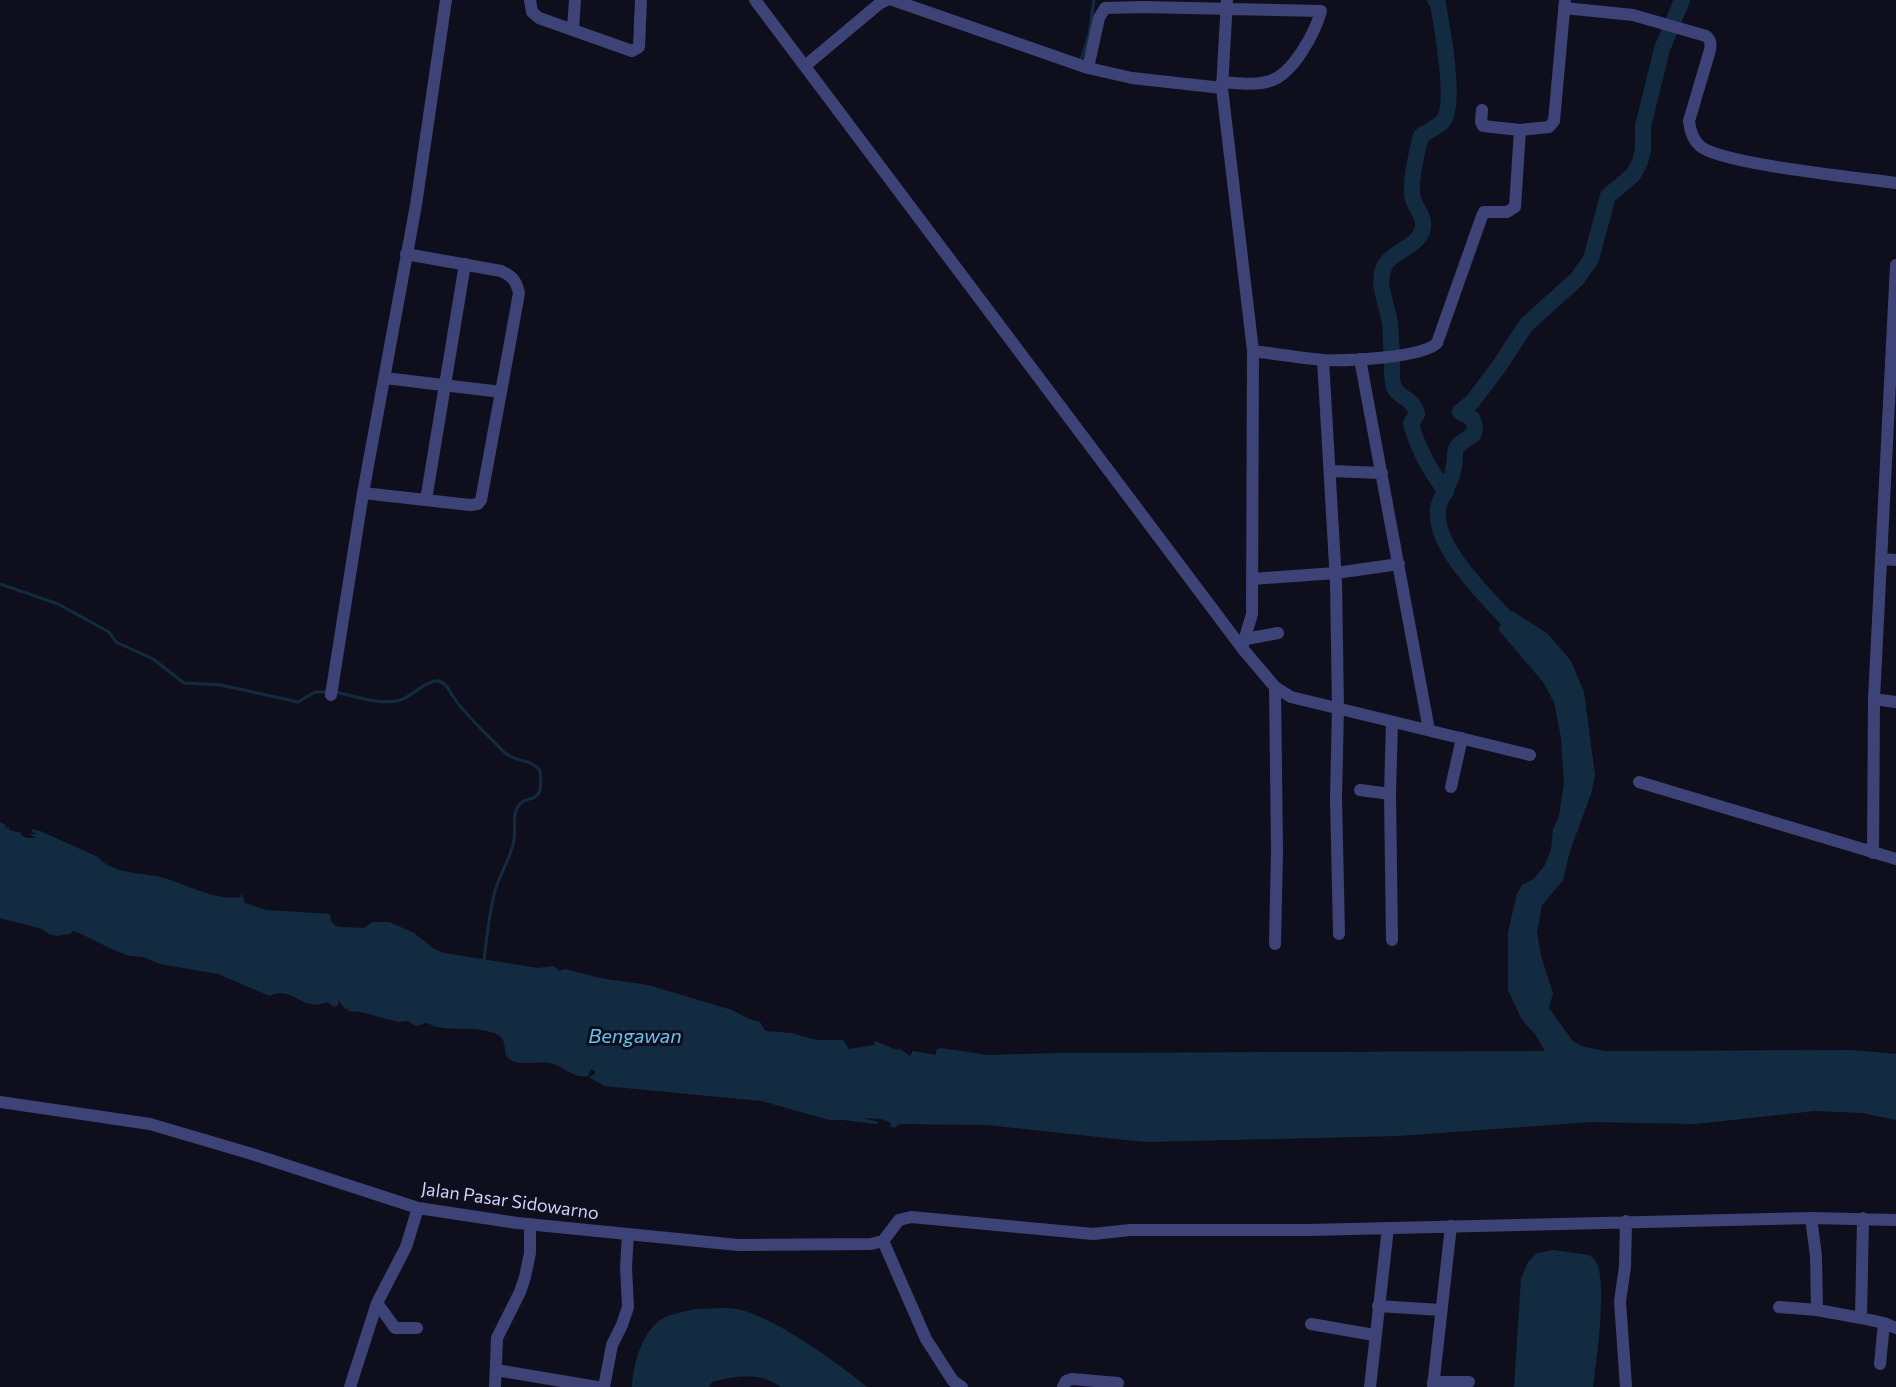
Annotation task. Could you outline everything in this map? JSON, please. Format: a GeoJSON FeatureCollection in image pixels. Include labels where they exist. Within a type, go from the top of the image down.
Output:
{"type":"FeatureCollection","features":[{"type":"Feature","properties":{"kind":"street"},"geometry":{"type":"LineString","coordinates":[[331,695],[363,493],[386,378],[416,205],[446,0]]}},
{"type":"Feature","properties":{"kind":"street"},"geometry":{"type":"LineString","coordinates":[[530,0],[532,12],[539,18],[636,51],[639,47],[641,0]]}},
{"type":"Feature","properties":{"kind":"street"},"geometry":{"type":"LineString","coordinates":[[573,29],[575,0]]}},
{"type":"Feature","properties":{"kind":"street"},"geometry":{"type":"LineString","coordinates":[[755,0],[1244,643],[1275,687],[1291,697],[1530,755]]}},
{"type":"Feature","properties":{"kind":"street"},"geometry":{"type":"LineString","coordinates":[[805,66],[879,4],[887,0]]}},
{"type":"Feature","properties":{"kind":"street"},"geometry":{"type":"LineString","coordinates":[[893,0],[1089,65],[1132,78],[1222,85],[1262,83],[1278,77],[1301,52],[1322,11],[1227,4],[1143,4],[1105,8],[1099,18],[1089,65]]}},
{"type":"Feature","properties":{"kind":"street"},"geometry":{"type":"LineString","coordinates":[[1227,4],[1222,85],[1253,351],[1252,614],[1244,643]]}},
{"type":"Feature","properties":{"kind":"street"},"geometry":{"type":"LineString","coordinates":[[1482,110],[1481,122],[1484,126],[1521,130],[1550,127],[1554,121],[1565,4],[1633,15],[1706,36],[1711,44],[1689,121],[1690,132],[1701,147],[1716,154],[1760,163],[1896,183]]}},
{"type":"Feature","properties":{"kind":"street"},"geometry":{"type":"LineString","coordinates":[[1253,351],[1323,360],[1360,359],[1423,351],[1437,344],[1484,212],[1507,212],[1515,207],[1521,130]]}},
{"type":"Feature","properties":{"kind":"street"},"geometry":{"type":"LineString","coordinates":[[363,493],[470,506],[482,500],[519,292],[511,276],[501,271],[406,254]]}},
{"type":"Feature","properties":{"kind":"street"},"geometry":{"type":"LineString","coordinates":[[426,500],[465,264]]}},
{"type":"Feature","properties":{"kind":"street"},"geometry":{"type":"LineString","coordinates":[[1874,853],[1874,699],[1896,265]]}},
{"type":"Feature","properties":{"kind":"street"},"geometry":{"type":"LineString","coordinates":[[1360,359],[1429,729]]}},
{"type":"Feature","properties":{"kind":"street"},"geometry":{"type":"LineString","coordinates":[[1323,360],[1336,573],[1338,708],[1336,797],[1339,934]]}},
{"type":"Feature","properties":{"kind":"street"},"geometry":{"type":"LineString","coordinates":[[386,378],[501,392]]}},
{"type":"Feature","properties":{"kind":"street"},"geometry":{"type":"LineString","coordinates":[[1330,471],[1382,473]]}},
{"type":"Feature","properties":{"kind":"street"},"geometry":{"type":"LineString","coordinates":[[1881,559],[1896,560]]}},
{"type":"Feature","properties":{"kind":"street"},"geometry":{"type":"LineString","coordinates":[[1252,579],[1336,573],[1399,564]]}},
{"type":"Feature","properties":{"kind":"street"},"geometry":{"type":"LineString","coordinates":[[1244,643],[1278,633]]}},
{"type":"Feature","properties":{"kind":"street"},"geometry":{"type":"LineString","coordinates":[[1275,687],[1277,840],[1275,944]]}},
{"type":"Feature","properties":{"kind":"street"},"geometry":{"type":"LineString","coordinates":[[1874,699],[1896,702]]}},
{"type":"Feature","properties":{"kind":"street"},"geometry":{"type":"LineString","coordinates":[[1392,722],[1390,794],[1392,940]]}},
{"type":"Feature","properties":{"kind":"street"},"geometry":{"type":"LineString","coordinates":[[1451,787],[1462,738]]}},
{"type":"Feature","properties":{"kind":"street"},"geometry":{"type":"LineString","coordinates":[[1639,782],[1896,860]]}},
{"type":"Feature","properties":{"kind":"street"},"geometry":{"type":"LineString","coordinates":[[1360,790],[1390,794]]}},
{"type":"Feature","properties":{"kind":"street","name":"Jalan Pasar Sidowarno"},"geometry":{"type":"LineString","coordinates":[[0,1102],[150,1124],[252,1154],[418,1208],[530,1224],[738,1245],[871,1244],[883,1241]]}},
{"type":"Feature","properties":{"kind":"street"},"geometry":{"type":"LineString","coordinates":[[350,1387],[377,1303],[406,1247],[418,1208]]}},
{"type":"Feature","properties":{"kind":"street"},"geometry":{"type":"LineString","coordinates":[[962,1387],[954,1381],[926,1339],[883,1241],[899,1221],[912,1217],[1093,1234],[1130,1230],[1217,1231],[1626,1221],[1811,1218],[1896,1220]]}},
{"type":"Feature","properties":{"kind":"street"},"geometry":{"type":"LineString","coordinates":[[1811,1218],[1816,1256],[1817,1310]]}},
{"type":"Feature","properties":{"kind":"street"},"geometry":{"type":"LineString","coordinates":[[1861,1318],[1863,1218]]}},
{"type":"Feature","properties":{"kind":"street"},"geometry":{"type":"LineString","coordinates":[[1626,1221],[1625,1267],[1620,1301],[1626,1387]]}},
{"type":"Feature","properties":{"kind":"street"},"geometry":{"type":"LineString","coordinates":[[495,1387],[497,1338],[525,1277],[530,1253],[530,1224]]}},
{"type":"Feature","properties":{"kind":"street"},"geometry":{"type":"LineString","coordinates":[[1451,1226],[1433,1385],[1469,1382]]}},
{"type":"Feature","properties":{"kind":"street"},"geometry":{"type":"LineString","coordinates":[[1370,1387],[1374,1335],[1388,1227]]}},
{"type":"Feature","properties":{"kind":"street"},"geometry":{"type":"LineString","coordinates":[[604,1387],[612,1345],[628,1307],[626,1267],[628,1234]]}},
{"type":"Feature","properties":{"kind":"street"},"geometry":{"type":"LineString","coordinates":[[377,1303],[395,1328],[417,1328]]}},
{"type":"Feature","properties":{"kind":"street"},"geometry":{"type":"LineString","coordinates":[[1378,1306],[1441,1310]]}},
{"type":"Feature","properties":{"kind":"street"},"geometry":{"type":"LineString","coordinates":[[1779,1307],[1817,1310],[1890,1325],[1880,1364]]}},
{"type":"Feature","properties":{"kind":"street"},"geometry":{"type":"LineString","coordinates":[[1311,1324],[1374,1335]]}},
{"type":"Feature","properties":{"kind":"street"},"geometry":{"type":"LineString","coordinates":[[496,1370],[597,1387]]}},
{"type":"Feature","properties":{"kind":"street"},"geometry":{"type":"LineString","coordinates":[[1063,1387],[1066,1381],[1072,1379],[1118,1383]]}},
{"type":"Feature","properties":{"kind":"water","name":"Bengawan"},"geometry":{"type":"Polygon","coordinates":[[[1512,611],[1547,633],[1571,661],[1584,692],[1595,775],[1563,880],[1542,905],[1537,932],[1541,956],[1553,993],[1549,1008],[1572,1040],[1581,1046],[1605,1051],[1851,1050],[1896,1054],[1896,1120],[1862,1113],[1815,1111],[1695,1124],[1592,1122],[1398,1136],[1145,1142],[987,1125],[900,1124],[894,1128],[890,1126],[891,1123],[881,1119],[863,1118],[878,1122],[878,1124],[829,1120],[762,1101],[604,1086],[589,1077],[595,1074],[595,1071],[591,1069],[588,1076],[578,1076],[550,1063],[513,1061],[507,1056],[502,1038],[487,1031],[436,1027],[425,1023],[416,1026],[408,1021],[398,1022],[361,1012],[347,1011],[348,1008],[345,1009],[338,1000],[338,1005],[334,1007],[327,1002],[310,1004],[284,993],[270,996],[218,974],[160,964],[143,957],[130,956],[77,932],[56,936],[42,929],[0,918],[0,822],[5,825],[6,829],[9,827],[9,830],[22,833],[21,835],[26,838],[36,838],[29,834],[36,834],[32,832],[32,829],[40,831],[98,857],[104,863],[120,870],[164,878],[222,897],[240,897],[242,894],[245,903],[266,910],[330,914],[331,921],[341,927],[364,928],[373,922],[389,922],[414,933],[434,949],[444,953],[538,968],[554,966],[559,971],[565,969],[600,978],[648,985],[732,1010],[760,1022],[765,1031],[791,1033],[817,1040],[843,1040],[849,1049],[874,1045],[875,1041],[897,1050],[900,1049],[910,1056],[913,1051],[936,1055],[936,1050],[941,1048],[988,1055],[1545,1051],[1535,1034],[1522,1020],[1508,990],[1508,932],[1517,894],[1522,885],[1534,879],[1545,865],[1551,850],[1553,829],[1559,816],[1564,783],[1561,738],[1554,702],[1543,682],[1498,629],[1512,611]]]}},
{"type":"Feature","properties":{"kind":"water"},"geometry":{"type":"Polygon","coordinates":[[[1553,1250],[1589,1255],[1597,1263],[1601,1282],[1601,1312],[1593,1387],[1514,1387],[1521,1279],[1528,1262],[1537,1253],[1553,1250]]]}},
{"type":"Feature","properties":{"kind":"water"},"geometry":{"type":"Polygon","coordinates":[[[695,1309],[737,1309],[752,1313],[786,1330],[867,1387],[781,1387],[765,1379],[748,1376],[712,1382],[709,1387],[632,1387],[639,1351],[647,1334],[659,1321],[695,1309]]]}},
{"type":"Feature","properties":{"kind":"waterway"},"geometry":{"type":"LineString","coordinates":[[1080,63],[1089,35],[1094,0]]}},
{"type":"Feature","properties":{"kind":"waterway"},"geometry":{"type":"LineString","coordinates":[[1435,0],[1438,4],[1447,64],[1449,97],[1447,110],[1444,120],[1421,136],[1418,150],[1412,193],[1414,203],[1423,220],[1421,234],[1417,240],[1389,260],[1381,279],[1390,323],[1393,384],[1396,391],[1415,408],[1417,414],[1411,423],[1417,442],[1446,492]]}},
{"type":"Feature","properties":{"kind":"waterway"},"geometry":{"type":"LineString","coordinates":[[1523,634],[1513,626],[1465,572],[1444,540],[1439,524],[1438,509],[1452,475],[1456,448],[1474,434],[1475,426],[1472,418],[1460,412],[1472,402],[1498,368],[1526,325],[1577,279],[1591,259],[1608,196],[1633,175],[1640,162],[1643,150],[1643,126],[1662,49],[1682,0]]}},
{"type":"Feature","properties":{"kind":"waterway"},"geometry":{"type":"LineString","coordinates":[[0,584],[58,604],[109,632],[116,642],[153,659],[184,683],[221,685],[298,702],[315,692],[328,692]]}},
{"type":"Feature","properties":{"kind":"waterway"},"geometry":{"type":"LineString","coordinates":[[335,692],[386,702],[403,699],[431,682],[442,682],[465,712],[504,752],[513,758],[533,764],[540,771],[540,791],[533,798],[520,803],[517,808],[514,819],[514,840],[495,891],[484,960]]}}]}
